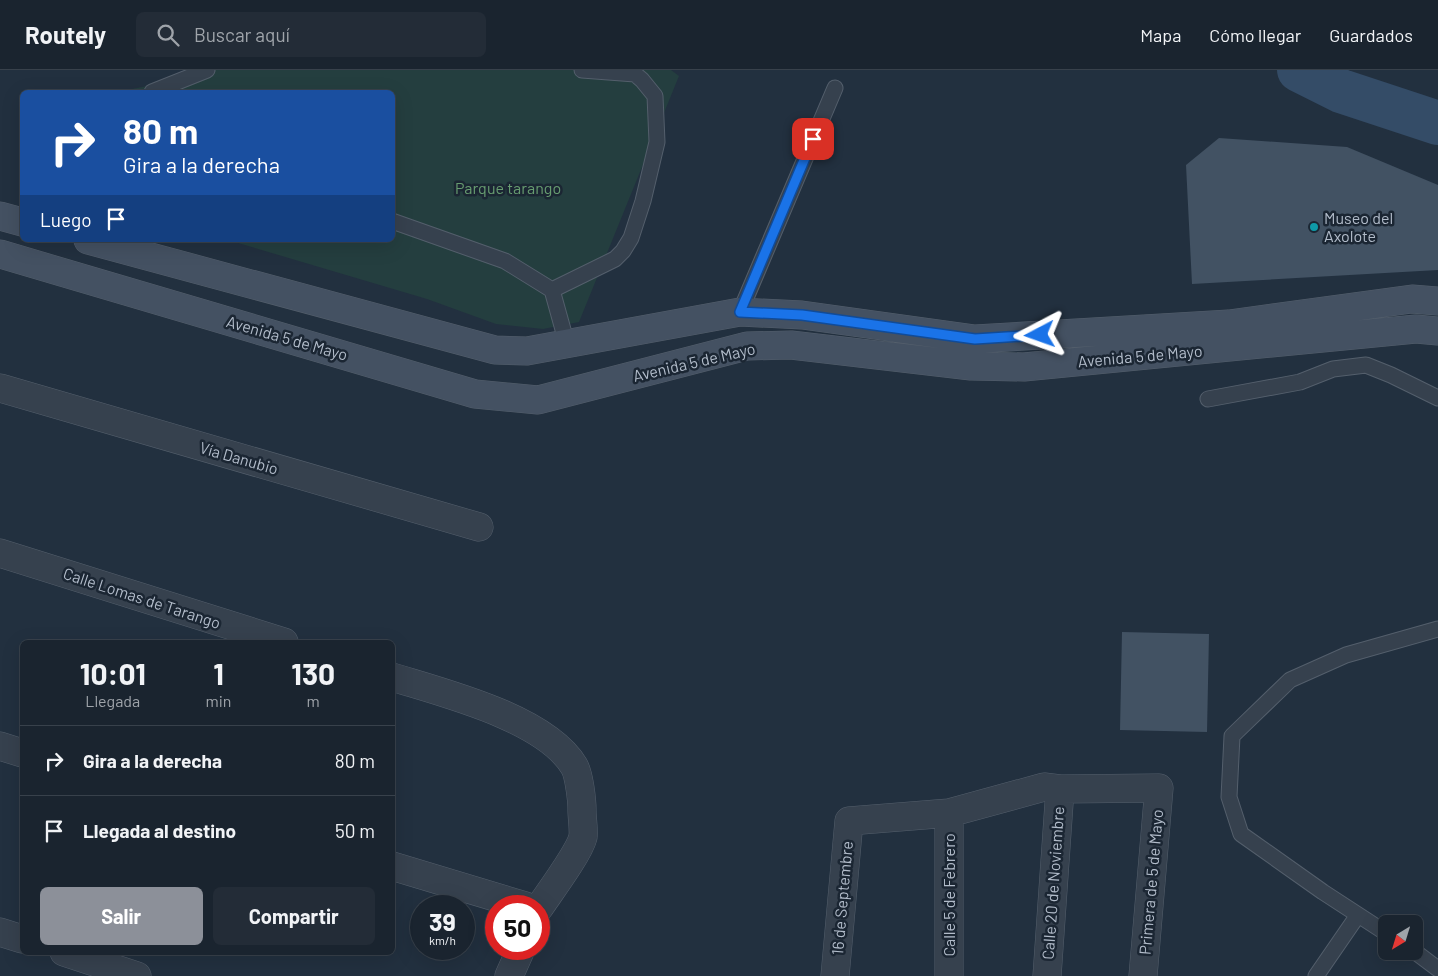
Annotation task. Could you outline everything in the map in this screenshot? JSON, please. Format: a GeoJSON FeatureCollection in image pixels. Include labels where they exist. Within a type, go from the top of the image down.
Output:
{"type":"FeatureCollection","features":[{"type":"Feature","properties":{"kind":"main road"},"geometry":{"type":"LineString","coordinates":[[0,216],[20,221]]}},
{"type":"Feature","properties":{"kind":"main road","name":"Avenida 5 de Mayo"},"geometry":{"type":"LineString","coordinates":[[95,242],[495,350],[527,351],[740,312],[802,315],[975,339],[1231,335],[1416,329],[1438,331]]}},
{"type":"Feature","properties":{"kind":"main road","name":"Avenida 5 de Mayo"},"geometry":{"type":"LineString","coordinates":[[0,254],[475,394],[538,400],[747,346],[791,345],[971,366],[1024,366],[1231,335],[1412,299],[1438,301]]}},
{"type":"Feature","properties":{"kind":"main road"},"geometry":{"type":"LineString","coordinates":[[971,366],[975,339]]}},
{"type":"Feature","properties":{"kind":"street","name":"Vía Danubio"},"geometry":{"type":"LineString","coordinates":[[0,388],[479,528]]}},
{"type":"Feature","properties":{"kind":"street","name":"Calle Lomas de Tarango"},"geometry":{"type":"LineString","coordinates":[[0,553],[278,640]]}},
{"type":"Feature","properties":{"kind":"street"},"geometry":{"type":"LineString","coordinates":[[395,678],[469,701],[531,727],[558,746],[575,767],[582,803],[583,837],[548,895]]}},
{"type":"Feature","properties":{"kind":"street"},"geometry":{"type":"LineString","coordinates":[[0,746],[20,752]]}},
{"type":"Feature","properties":{"kind":"street"},"geometry":{"type":"LineString","coordinates":[[949,813],[1044,787],[1060,789]]}},
{"type":"Feature","properties":{"kind":"street","name":"Primera de 5 de Mayo"},"geometry":{"type":"LineString","coordinates":[[1060,789],[1159,788],[1142,976]]}},
{"type":"Feature","properties":{"kind":"street","name":"Calle 20 de Noviembre"},"geometry":{"type":"LineString","coordinates":[[1047,976],[1060,789]]}},
{"type":"Feature","properties":{"kind":"street","name":"16 de Septembre"},"geometry":{"type":"LineString","coordinates":[[835,976],[849,820],[949,813]]}},
{"type":"Feature","properties":{"kind":"street","name":"Calle 5 de Febrero"},"geometry":{"type":"LineString","coordinates":[[949,813],[949,976]]}},
{"type":"Feature","properties":{"kind":"street"},"geometry":{"type":"LineString","coordinates":[[395,867],[488,895]]}},
{"type":"Feature","properties":{"kind":"street"},"geometry":{"type":"LineString","coordinates":[[0,932],[20,938]]}},
{"type":"Feature","properties":{"kind":"street"},"geometry":{"type":"LineString","coordinates":[[73,955],[137,976]]}},
{"type":"Feature","properties":{"kind":"street"},"geometry":{"type":"LineString","coordinates":[[509,976],[516,960]]}},
{"type":"Feature","properties":{"kind":"lane"},"geometry":{"type":"LineString","coordinates":[[157,90],[207,70]]}},
{"type":"Feature","properties":{"kind":"lane"},"geometry":{"type":"LineString","coordinates":[[552,290],[614,259],[623,251],[631,238],[643,201],[657,142],[655,96],[642,80],[635,74],[582,70]]}},
{"type":"Feature","properties":{"kind":"lane"},"geometry":{"type":"LineString","coordinates":[[740,312],[835,88]]}},
{"type":"Feature","properties":{"kind":"lane"},"geometry":{"type":"LineString","coordinates":[[395,222],[505,261],[552,290],[567,344]]}},
{"type":"Feature","properties":{"kind":"lane"},"geometry":{"type":"LineString","coordinates":[[1208,399],[1300,382],[1333,369],[1366,365],[1438,398]]}},
{"type":"Feature","properties":{"kind":"lane"},"geometry":{"type":"LineString","coordinates":[[1378,928],[1323,892],[1241,834],[1229,797],[1232,736],[1290,680],[1346,655],[1438,629]]}},
{"type":"Feature","properties":{"kind":"lane"},"geometry":{"type":"LineString","coordinates":[[1316,976],[1358,915]]}},
{"type":"Feature","properties":{"kind":"lane"},"geometry":{"type":"LineString","coordinates":[[1423,958],[1438,969]]}},
{"type":"Feature","properties":{"kind":"green space","name":"Parque tarango"},"geometry":{"type":"Polygon","coordinates":[[[185,70],[671,70],[679,76],[579,322],[543,329],[496,324],[427,299],[235,242],[395,242],[395,90],[127,90],[157,84],[185,70]]]}},
{"type":"Feature","properties":{"kind":"building","name":"Museo del Axolote"},"geometry":{"type":"Polygon","coordinates":[[[1219,138],[1347,147],[1438,185],[1438,270],[1192,284],[1186,165],[1219,138]]]}},
{"type":"Feature","properties":{"kind":"building"},"geometry":{"type":"Polygon","coordinates":[[[1122,632],[1209,634],[1207,732],[1120,730],[1122,632]]]}},
{"type":"Feature","properties":{"kind":"waterway"},"geometry":{"type":"LineString","coordinates":[[1299,70],[1341,91],[1438,123]]}},
{"type":"Feature","properties":{"kind":"place","name":"Museo del Axolote"},"geometry":{"type":"Point","coordinates":[1314,227]}},
{"type":"Feature","properties":{"kind":"route"},"geometry":{"type":"LineString","coordinates":[[813,139],[740,312],[802,315],[975,339],[1040,335]]}}]}
